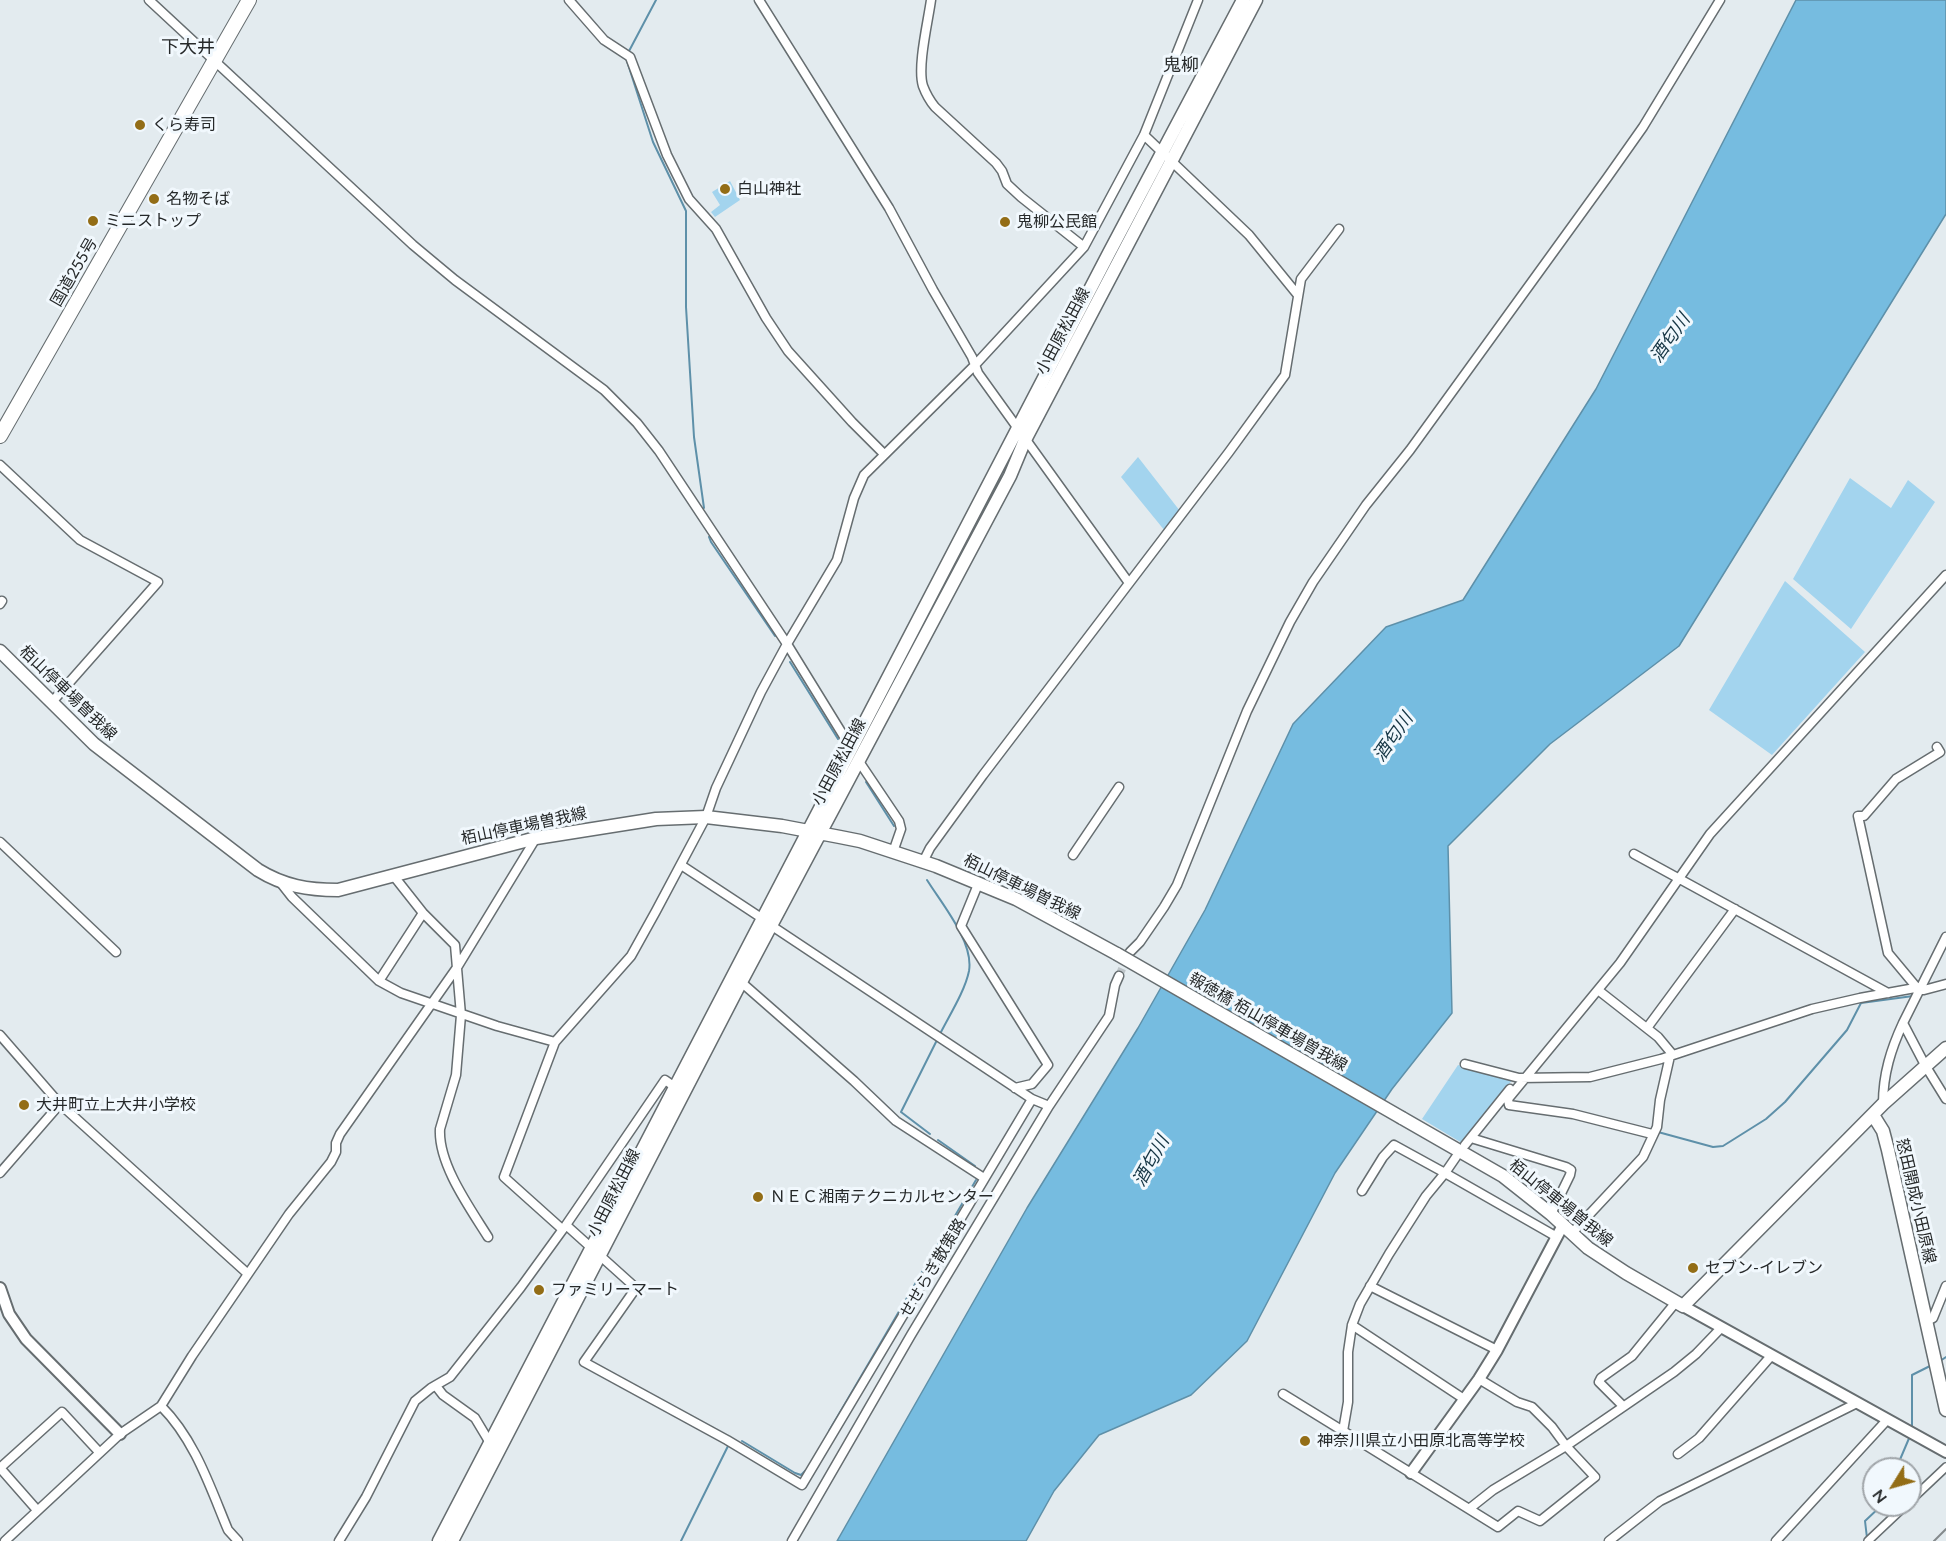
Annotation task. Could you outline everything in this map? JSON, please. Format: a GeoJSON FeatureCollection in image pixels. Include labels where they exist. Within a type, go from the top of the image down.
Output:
{"type":"FeatureCollection","features":[{"type":"Feature","properties":{"kind":"highway","name":"国道255号"},"geometry":{"type":"LineString","coordinates":[[0,436],[249,0]]}},
{"type":"Feature","properties":{"kind":"main road","name":"小田原松田線"},"geometry":{"type":"LineString","coordinates":[[814,832],[858,760],[1010,476],[1024,440],[1243,0]]}},
{"type":"Feature","properties":{"kind":"main road","name":"小田原松田線"},"geometry":{"type":"LineString","coordinates":[[452,1541],[675,1087],[767,922],[814,832],[851,748],[1018,428],[1167,156],[1256,0]]}},
{"type":"Feature","properties":{"kind":"main road","name":"栢山停車場曽我線"},"geometry":{"type":"LineString","coordinates":[[0,651],[75,727],[103,751],[258,870],[281,883],[309,890],[338,890],[536,838],[657,819],[706,817],[782,826],[860,841],[979,882],[1036,909],[1117,954]]}},
{"type":"Feature","properties":{"kind":"main road","name":"小田原松田線"},"geometry":{"type":"LineString","coordinates":[[439,1541],[741,982],[767,922]]}},
{"type":"Feature","properties":{"kind":"main road","name":"報徳橋 栢山停車場曽我線"},"geometry":{"type":"LineString","coordinates":[[1117,954],[1402,1118]]}},
{"type":"Feature","properties":{"kind":"main road"},"geometry":{"type":"LineString","coordinates":[[1680,1304],[1883,1104],[1946,1048]]}},
{"type":"Feature","properties":{"kind":"main road","name":"怒田開成小田原線"},"geometry":{"type":"LineString","coordinates":[[1873,1115],[1883,1131],[1888,1150],[1946,1410]]}},
{"type":"Feature","properties":{"kind":"main road","name":"栢山停車場曽我線"},"geometry":{"type":"LineString","coordinates":[[1402,1118],[1503,1176],[1551,1214],[1564,1232],[1680,1304]]}},
{"type":"Feature","properties":{"kind":"street"},"geometry":{"type":"LineString","coordinates":[[148,0],[413,245],[455,280],[604,390],[637,423],[659,451],[787,644],[851,748]]}},
{"type":"Feature","properties":{"kind":"street"},"geometry":{"type":"LineString","coordinates":[[569,0],[604,40],[630,57],[667,155],[689,199],[716,229],[782,343],[852,423],[884,454]]}},
{"type":"Feature","properties":{"kind":"street"},"geometry":{"type":"LineString","coordinates":[[759,0],[889,208],[972,357],[978,373],[1129,584]]}},
{"type":"Feature","properties":{"kind":"street"},"geometry":{"type":"LineString","coordinates":[[931,0],[921,72],[922,85],[928,97],[935,107],[996,163],[1007,184],[1014,191],[1084,247]]}},
{"type":"Feature","properties":{"kind":"street"},"geometry":{"type":"LineString","coordinates":[[1032,1099],[1000,1144],[984,1178],[802,1485],[727,1440],[584,1362],[636,1288],[504,1177],[555,1042],[631,956],[681,865],[706,817],[716,788],[761,692],[837,560],[854,498],[864,475],[975,365],[1084,247],[1144,135],[1198,0]]}},
{"type":"Feature","properties":{"kind":"street"},"geometry":{"type":"LineString","coordinates":[[1130,952],[1140,942],[1177,885],[1251,702],[1290,622],[1313,582],[1366,505],[1410,450],[1625,153],[1720,0]]}},
{"type":"Feature","properties":{"kind":"street"},"geometry":{"type":"LineString","coordinates":[[1144,135],[1249,235],[1298,294]]}},
{"type":"Feature","properties":{"kind":"street"},"geometry":{"type":"LineString","coordinates":[[922,862],[978,783],[1285,375],[1301,279],[1339,230]]}},
{"type":"Feature","properties":{"kind":"street"},"geometry":{"type":"LineString","coordinates":[[0,465],[80,540],[158,582],[52,702]]}},
{"type":"Feature","properties":{"kind":"street"},"geometry":{"type":"LineString","coordinates":[[1465,1145],[1620,963],[1710,834],[1946,575]]}},
{"type":"Feature","properties":{"kind":"street"},"geometry":{"type":"LineString","coordinates":[[1917,992],[1888,954],[1858,816],[1864,816],[1896,778],[1940,752],[1937,747]]}},
{"type":"Feature","properties":{"kind":"street"},"geometry":{"type":"LineString","coordinates":[[858,760],[899,821],[901,829],[896,853]]}},
{"type":"Feature","properties":{"kind":"street"},"geometry":{"type":"LineString","coordinates":[[1074,855],[1119,787]]}},
{"type":"Feature","properties":{"kind":"street"},"geometry":{"type":"LineString","coordinates":[[5,1541],[99,1452],[120,1434],[161,1406],[192,1356],[289,1214],[331,1162],[340,1134],[458,966],[536,838]]}},
{"type":"Feature","properties":{"kind":"street"},"geometry":{"type":"LineString","coordinates":[[0,842],[116,952]]}},
{"type":"Feature","properties":{"kind":"street"},"geometry":{"type":"LineString","coordinates":[[1634,854],[1889,994]]}},
{"type":"Feature","properties":{"kind":"street"},"geometry":{"type":"LineString","coordinates":[[681,865],[1015,1088],[1048,1106]]}},
{"type":"Feature","properties":{"kind":"street"},"geometry":{"type":"LineString","coordinates":[[393,875],[423,913],[454,945],[458,966],[461,1015],[456,1075],[439,1136],[443,1156],[488,1237]]}},
{"type":"Feature","properties":{"kind":"street"},"geometry":{"type":"LineString","coordinates":[[979,882],[961,926],[1048,1065],[1032,1084],[1015,1088]]}},
{"type":"Feature","properties":{"kind":"street"},"geometry":{"type":"LineString","coordinates":[[281,883],[292,897],[379,981],[400,993],[461,1015],[555,1042]]}},
{"type":"Feature","properties":{"kind":"street"},"geometry":{"type":"LineString","coordinates":[[1647,1028],[1735,909]]}},
{"type":"Feature","properties":{"kind":"street"},"geometry":{"type":"LineString","coordinates":[[379,981],[423,913]]}},
{"type":"Feature","properties":{"kind":"street"},"geometry":{"type":"LineString","coordinates":[[1883,1104],[1883,1084],[1890,1053],[1917,992],[1946,937]]}},
{"type":"Feature","properties":{"kind":"street","name":"せせらぎ散策路"},"geometry":{"type":"LineString","coordinates":[[792,1541],[911,1335],[1048,1106],[1109,1016],[1119,976]]}},
{"type":"Feature","properties":{"kind":"street"},"geometry":{"type":"LineString","coordinates":[[741,982],[896,1121],[984,1178]]}},
{"type":"Feature","properties":{"kind":"street"},"geometry":{"type":"LineString","coordinates":[[1465,1064],[1522,1078],[1590,1077],[1671,1055],[1812,1009],[1889,994],[1917,992],[1946,984]]}},
{"type":"Feature","properties":{"kind":"street"},"geometry":{"type":"LineString","coordinates":[[1411,1473],[1479,1379],[1564,1232],[1643,1157],[1650,1145],[1652,1134],[1657,1128],[1660,1100],[1671,1055],[1666,1044],[1598,990]]}},
{"type":"Feature","properties":{"kind":"street"},"geometry":{"type":"LineString","coordinates":[[1903,1023],[1946,1100]]}},
{"type":"Feature","properties":{"kind":"street"},"geometry":{"type":"LineString","coordinates":[[0,1035],[60,1104],[248,1274]]}},
{"type":"Feature","properties":{"kind":"street"},"geometry":{"type":"LineString","coordinates":[[339,1541],[366,1497],[415,1401],[450,1377],[521,1287],[665,1080],[675,1087]]}},
{"type":"Feature","properties":{"kind":"street"},"geometry":{"type":"LineString","coordinates":[[1506,1098],[1509,1105],[1573,1114],[1652,1134]]}},
{"type":"Feature","properties":{"kind":"street"},"geometry":{"type":"LineString","coordinates":[[0,1173],[60,1104]]}},
{"type":"Feature","properties":{"kind":"street"},"geometry":{"type":"LineString","coordinates":[[929,1142],[935,1134]]}},
{"type":"Feature","properties":{"kind":"street"},"geometry":{"type":"LineString","coordinates":[[1471,1137],[1571,1170],[1551,1214]]}},
{"type":"Feature","properties":{"kind":"street"},"geometry":{"type":"LineString","coordinates":[[1362,1191],[1383,1157],[1394,1145],[1564,1232]]}},
{"type":"Feature","properties":{"kind":"street"},"geometry":{"type":"LineString","coordinates":[[1343,1431],[1348,1402],[1348,1352],[1352,1325],[1360,1304],[1426,1196],[1456,1157]]}},
{"type":"Feature","properties":{"kind":"street"},"geometry":{"type":"LineString","coordinates":[[1370,1286],[1497,1350]]}},
{"type":"Feature","properties":{"kind":"street"},"geometry":{"type":"LineString","coordinates":[[1927,1321],[1933,1318],[1946,1286]]}},
{"type":"Feature","properties":{"kind":"street"},"geometry":{"type":"LineString","coordinates":[[0,1288],[9,1314],[26,1339],[120,1434]]}},
{"type":"Feature","properties":{"kind":"street"},"geometry":{"type":"LineString","coordinates":[[1623,1406],[1599,1382],[1601,1378],[1632,1356],[1680,1304],[1946,1452]]}},
{"type":"Feature","properties":{"kind":"street"},"geometry":{"type":"LineString","coordinates":[[1352,1325],[1464,1399]]}},
{"type":"Feature","properties":{"kind":"street"},"geometry":{"type":"LineString","coordinates":[[1469,1509],[1493,1490],[1566,1446],[1674,1372],[1696,1354],[1721,1328]]}},
{"type":"Feature","properties":{"kind":"street"},"geometry":{"type":"LineString","coordinates":[[1678,1454],[1699,1438],[1772,1356]]}},
{"type":"Feature","properties":{"kind":"street"},"geometry":{"type":"LineString","coordinates":[[1283,1394],[1498,1527],[1518,1511],[1540,1521],[1595,1477],[1566,1446],[1552,1426],[1532,1407],[1517,1402],[1479,1379]]}},
{"type":"Feature","properties":{"kind":"street"},"geometry":{"type":"LineString","coordinates":[[436,1386],[443,1395],[475,1418],[490,1443]]}},
{"type":"Feature","properties":{"kind":"street"},"geometry":{"type":"LineString","coordinates":[[1609,1541],[1660,1501],[1857,1403]]}},
{"type":"Feature","properties":{"kind":"street"},"geometry":{"type":"LineString","coordinates":[[161,1406],[176,1421],[192,1448],[228,1530],[237,1541]]}},
{"type":"Feature","properties":{"kind":"street"},"geometry":{"type":"LineString","coordinates":[[37,1510],[0,1468],[62,1412],[99,1452]]}},
{"type":"Feature","properties":{"kind":"street"},"geometry":{"type":"LineString","coordinates":[[1776,1541],[1887,1420]]}},
{"type":"Feature","properties":{"kind":"street"},"geometry":{"type":"LineString","coordinates":[[1922,1490],[1946,1467]]}},
{"type":"Feature","properties":{"kind":"street"},"geometry":{"type":"LineString","coordinates":[[1868,1541],[1893,1517]]}},
{"type":"Feature","properties":{"kind":"shaded area"},"geometry":{"type":"Polygon","coordinates":[[[730,181],[740,200],[715,217],[711,212],[720,205],[712,192],[730,181]]]}},
{"type":"Feature","properties":{"kind":"shaded area"},"geometry":{"type":"Polygon","coordinates":[[[1138,457],[1180,511],[1165,531],[1121,477],[1138,457]]]}},
{"type":"Feature","properties":{"kind":"shaded area"},"geometry":{"type":"Polygon","coordinates":[[[1850,478],[1891,508],[1908,480],[1935,502],[1851,629],[1793,579],[1850,478]]]}},
{"type":"Feature","properties":{"kind":"shaded area"},"geometry":{"type":"Polygon","coordinates":[[[1785,581],[1865,652],[1772,755],[1709,710],[1785,581]]]}},
{"type":"Feature","properties":{"kind":"shaded area"},"geometry":{"type":"Polygon","coordinates":[[[1458,1065],[1513,1079],[1462,1143],[1422,1119],[1458,1065]]]}},
{"type":"Feature","properties":{"kind":"water","name":"酒匂川"},"geometry":{"type":"Polygon","coordinates":[[[1796,0],[1946,0],[1946,214],[1679,646],[1550,744],[1448,846],[1452,1013],[1392,1089],[1335,1173],[1247,1341],[1191,1395],[1099,1435],[1054,1491],[1026,1541],[837,1541],[1027,1208],[1138,1028],[1205,910],[1293,724],[1386,627],[1463,600],[1596,389],[1796,0]]]}},
{"type":"Feature","properties":{"kind":"waterway"},"geometry":{"type":"LineString","coordinates":[[628,53],[656,0]]}},
{"type":"Feature","properties":{"kind":"waterway"},"geometry":{"type":"LineString","coordinates":[[626,58],[653,142],[686,211],[686,307],[694,437],[704,508]]}},
{"type":"Feature","properties":{"kind":"waterway"},"geometry":{"type":"LineString","coordinates":[[709,537],[775,636]]}},
{"type":"Feature","properties":{"kind":"waterway"},"geometry":{"type":"LineString","coordinates":[[790,662],[838,739]]}},
{"type":"Feature","properties":{"kind":"waterway"},"geometry":{"type":"LineString","coordinates":[[866,782],[894,826]]}},
{"type":"Feature","properties":{"kind":"waterway"},"geometry":{"type":"LineString","coordinates":[[927,880],[956,924],[967,948],[969,960],[969,971],[964,987],[940,1034]]}},
{"type":"Feature","properties":{"kind":"waterway"},"geometry":{"type":"LineString","coordinates":[[1658,1132],[1713,1147],[1723,1146],[1766,1119],[1785,1102],[1847,1030],[1861,1003],[1913,996]]}},
{"type":"Feature","properties":{"kind":"waterway"},"geometry":{"type":"LineString","coordinates":[[930,1134],[901,1112],[937,1040]]}},
{"type":"Feature","properties":{"kind":"waterway"},"geometry":{"type":"LineString","coordinates":[[938,1140],[975,1166]]}},
{"type":"Feature","properties":{"kind":"waterway"},"geometry":{"type":"LineString","coordinates":[[829,1431],[976,1180]]}},
{"type":"Feature","properties":{"kind":"waterway"},"geometry":{"type":"LineString","coordinates":[[1940,1361],[1946,1357]]}},
{"type":"Feature","properties":{"kind":"waterway"},"geometry":{"type":"LineString","coordinates":[[1912,1427],[1912,1375],[1932,1365]]}},
{"type":"Feature","properties":{"kind":"waterway"},"geometry":{"type":"LineString","coordinates":[[1901,1457],[1910,1436]]}},
{"type":"Feature","properties":{"kind":"waterway"},"geometry":{"type":"LineString","coordinates":[[742,1441],[795,1473],[801,1475],[806,1470]]}},
{"type":"Feature","properties":{"kind":"waterway"},"geometry":{"type":"LineString","coordinates":[[681,1541],[728,1446]]}},
{"type":"Feature","properties":{"kind":"waterway"},"geometry":{"type":"LineString","coordinates":[[1867,1538],[1865,1521],[1869,1517]]}},
{"type":"Feature","properties":{"kind":"tunnel"},"geometry":{"type":"LineString","coordinates":[[1119,976],[1128,955]]}},
{"type":"Feature","properties":{"kind":"railway"},"geometry":{"type":"LineString","coordinates":[[1934,1541],[1946,1529]]}},
{"type":"Feature","properties":{"kind":"place","name":"くら寿司"},"geometry":{"type":"Point","coordinates":[140,125]}},
{"type":"Feature","properties":{"kind":"place","name":"白山神社"},"geometry":{"type":"Point","coordinates":[725,189]}},
{"type":"Feature","properties":{"kind":"place","name":"名物そば"},"geometry":{"type":"Point","coordinates":[154,199]}},
{"type":"Feature","properties":{"kind":"place","name":"ミニストップ"},"geometry":{"type":"Point","coordinates":[93,221]}},
{"type":"Feature","properties":{"kind":"place","name":"鬼柳公民館"},"geometry":{"type":"Point","coordinates":[1005,222]}},
{"type":"Feature","properties":{"kind":"place","name":"大井町立上大井小学校"},"geometry":{"type":"Point","coordinates":[24,1105]}},
{"type":"Feature","properties":{"kind":"place","name":"ＮＥＣ湘南テクニカルセンター"},"geometry":{"type":"Point","coordinates":[758,1197]}},
{"type":"Feature","properties":{"kind":"place","name":"セブン-イレブン"},"geometry":{"type":"Point","coordinates":[1693,1268]}},
{"type":"Feature","properties":{"kind":"place","name":"ファミリーマート"},"geometry":{"type":"Point","coordinates":[539,1290]}},
{"type":"Feature","properties":{"kind":"place","name":"神奈川県立小田原北高等学校"},"geometry":{"type":"Point","coordinates":[1305,1441]}},
{"type":"Feature","properties":{"kind":"district","name":"下大井"},"geometry":{"type":"Point","coordinates":[188,47]}},
{"type":"Feature","properties":{"kind":"district","name":"鬼柳"},"geometry":{"type":"Point","coordinates":[1181,65]}}]}
